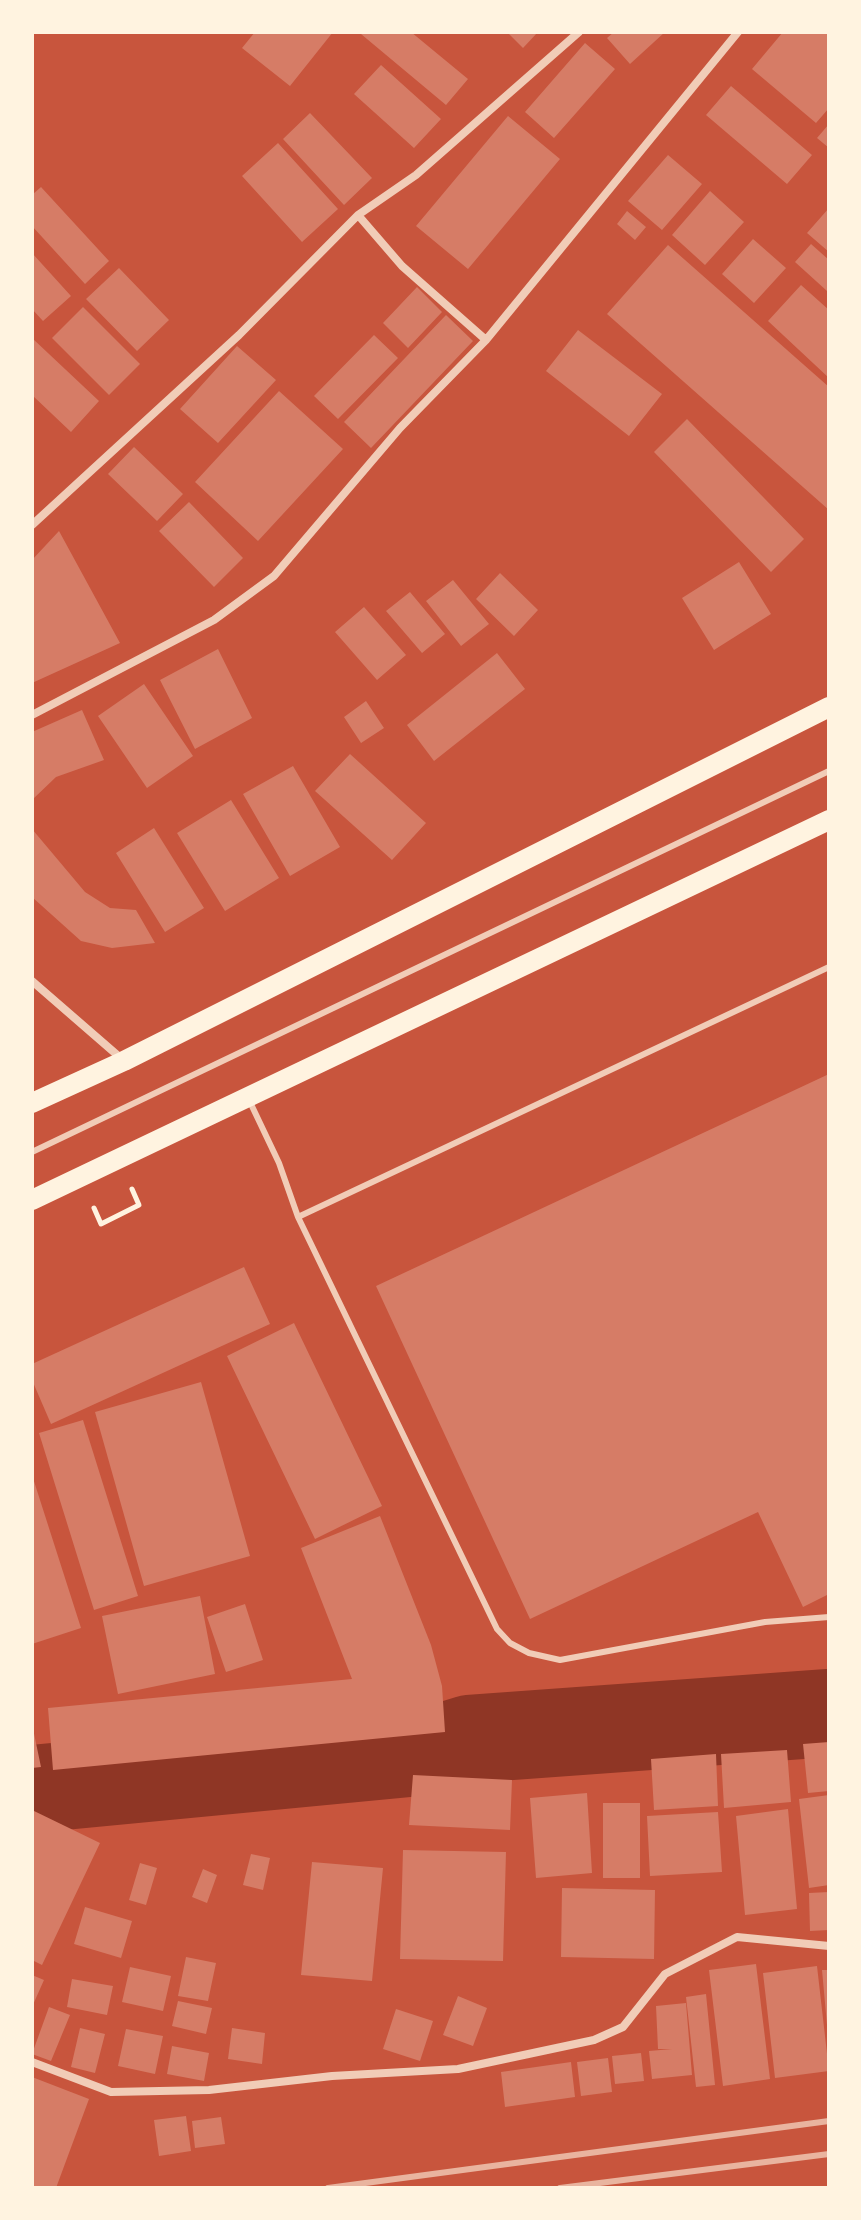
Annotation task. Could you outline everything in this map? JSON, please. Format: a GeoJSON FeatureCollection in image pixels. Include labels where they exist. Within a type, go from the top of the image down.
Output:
{"type":"FeatureCollection","features":[{"type":"Feature","properties":{"kind":"main road"},"geometry":{"type":"LineString","coordinates":[[32,1103],[124,1061],[829,707]]}},
{"type":"Feature","properties":{"kind":"main road"},"geometry":{"type":"LineString","coordinates":[[32,1200],[829,820]]}},
{"type":"Feature","properties":{"kind":"street"},"geometry":{"type":"LineString","coordinates":[[32,525],[239,335],[358,215],[416,175],[579,32]]}},
{"type":"Feature","properties":{"kind":"street"},"geometry":{"type":"LineString","coordinates":[[32,715],[214,620],[274,576],[400,428],[486,340],[738,32]]}},
{"type":"Feature","properties":{"kind":"street"},"geometry":{"type":"LineString","coordinates":[[358,215],[402,266],[486,340]]}},
{"type":"Feature","properties":{"kind":"street"},"geometry":{"type":"LineString","coordinates":[[32,981],[124,1061]]}},
{"type":"Feature","properties":{"kind":"street"},"geometry":{"type":"LineString","coordinates":[[32,2062],[111,2092],[209,2090],[332,2076],[458,2069],[594,2040],[623,2027],[665,1974],[737,1937],[829,1946]]}},
{"type":"Feature","properties":{"kind":"lane"},"geometry":{"type":"LineString","coordinates":[[32,1152],[829,771]]}},
{"type":"Feature","properties":{"kind":"lane"},"geometry":{"type":"LineString","coordinates":[[298,1217],[829,967]]}},
{"type":"Feature","properties":{"kind":"lane"},"geometry":{"type":"LineString","coordinates":[[247,1097],[279,1163],[298,1217],[497,1629],[510,1643],[529,1653],[560,1660],[765,1622],[829,1617]]}},
{"type":"Feature","properties":{"kind":"path"},"geometry":{"type":"LineString","coordinates":[[97,1214],[101,1224],[139,1205]]}},
{"type":"Feature","properties":{"kind":"building"},"geometry":{"type":"Polygon","coordinates":[[[255,32],[333,32],[290,86],[242,48],[255,32]]]}},
{"type":"Feature","properties":{"kind":"building"},"geometry":{"type":"Polygon","coordinates":[[[362,32],[411,32],[468,79],[446,105],[362,32]]]}},
{"type":"Feature","properties":{"kind":"building"},"geometry":{"type":"Polygon","coordinates":[[[507,32],[538,32],[523,48],[507,32]]]}},
{"type":"Feature","properties":{"kind":"building"},"geometry":{"type":"Polygon","coordinates":[[[614,32],[665,32],[630,64],[607,38],[614,32]]]}},
{"type":"Feature","properties":{"kind":"building"},"geometry":{"type":"Polygon","coordinates":[[[783,32],[829,32],[829,108],[816,123],[752,69],[783,32]]]}},
{"type":"Feature","properties":{"kind":"building"},"geometry":{"type":"Polygon","coordinates":[[[585,43],[615,69],[554,138],[525,112],[585,43]]]}},
{"type":"Feature","properties":{"kind":"building"},"geometry":{"type":"Polygon","coordinates":[[[381,65],[441,119],[414,148],[354,94],[381,65]]]}},
{"type":"Feature","properties":{"kind":"building"},"geometry":{"type":"Polygon","coordinates":[[[731,86],[812,155],[787,184],[706,115],[731,86]]]}},
{"type":"Feature","properties":{"kind":"building"},"geometry":{"type":"Polygon","coordinates":[[[310,113],[372,178],[344,205],[283,139],[310,113]]]}},
{"type":"Feature","properties":{"kind":"building"},"geometry":{"type":"Polygon","coordinates":[[[508,116],[560,159],[468,269],[416,226],[508,116]]]}},
{"type":"Feature","properties":{"kind":"building"},"geometry":{"type":"Polygon","coordinates":[[[829,124],[829,148],[817,138],[829,124]]]}},
{"type":"Feature","properties":{"kind":"building"},"geometry":{"type":"Polygon","coordinates":[[[278,143],[338,209],[302,242],[242,176],[278,143]]]}},
{"type":"Feature","properties":{"kind":"building"},"geometry":{"type":"Polygon","coordinates":[[[668,155],[702,184],[662,230],[628,201],[668,155]]]}},
{"type":"Feature","properties":{"kind":"building"},"geometry":{"type":"Polygon","coordinates":[[[41,187],[109,261],[85,284],[32,226],[32,195],[41,187]]]}},
{"type":"Feature","properties":{"kind":"building"},"geometry":{"type":"Polygon","coordinates":[[[710,191],[744,222],[705,265],[672,235],[710,191]]]}},
{"type":"Feature","properties":{"kind":"building"},"geometry":{"type":"Polygon","coordinates":[[[829,208],[829,252],[807,233],[829,208]]]}},
{"type":"Feature","properties":{"kind":"building"},"geometry":{"type":"Polygon","coordinates":[[[627,211],[646,227],[635,240],[617,224],[627,211]]]}},
{"type":"Feature","properties":{"kind":"building"},"geometry":{"type":"Polygon","coordinates":[[[753,239],[786,268],[754,303],[722,274],[753,239]]]}},
{"type":"Feature","properties":{"kind":"building"},"geometry":{"type":"Polygon","coordinates":[[[811,244],[829,260],[827,291],[795,262],[811,244]]]}},
{"type":"Feature","properties":{"kind":"building"},"geometry":{"type":"Polygon","coordinates":[[[668,245],[829,387],[829,510],[607,314],[668,245]]]}},
{"type":"Feature","properties":{"kind":"building"},"geometry":{"type":"Polygon","coordinates":[[[32,253],[71,296],[43,321],[32,309],[32,253]]]}},
{"type":"Feature","properties":{"kind":"building"},"geometry":{"type":"Polygon","coordinates":[[[119,268],[169,320],[137,351],[86,299],[119,268]]]}},
{"type":"Feature","properties":{"kind":"building"},"geometry":{"type":"Polygon","coordinates":[[[801,285],[829,310],[829,378],[768,321],[801,285]]]}},
{"type":"Feature","properties":{"kind":"building"},"geometry":{"type":"Polygon","coordinates":[[[417,287],[442,312],[408,348],[383,323],[417,287]]]}},
{"type":"Feature","properties":{"kind":"building"},"geometry":{"type":"Polygon","coordinates":[[[83,307],[140,364],[109,395],[52,338],[83,307]]]}},
{"type":"Feature","properties":{"kind":"building"},"geometry":{"type":"Polygon","coordinates":[[[446,315],[473,341],[371,448],[344,422],[446,315]]]}},
{"type":"Feature","properties":{"kind":"building"},"geometry":{"type":"Polygon","coordinates":[[[578,330],[662,394],[629,436],[546,371],[578,330]]]}},
{"type":"Feature","properties":{"kind":"building"},"geometry":{"type":"Polygon","coordinates":[[[374,335],[398,358],[338,419],[314,396],[374,335]]]}},
{"type":"Feature","properties":{"kind":"building"},"geometry":{"type":"Polygon","coordinates":[[[32,338],[99,401],[71,432],[32,395],[32,338]]]}},
{"type":"Feature","properties":{"kind":"building"},"geometry":{"type":"Polygon","coordinates":[[[237,346],[276,380],[218,443],[180,409],[237,346]]]}},
{"type":"Feature","properties":{"kind":"building"},"geometry":{"type":"Polygon","coordinates":[[[279,391],[343,449],[258,541],[195,482],[279,391]]]}},
{"type":"Feature","properties":{"kind":"building"},"geometry":{"type":"Polygon","coordinates":[[[687,419],[804,539],[771,572],[654,452],[687,419]]]}},
{"type":"Feature","properties":{"kind":"building"},"geometry":{"type":"Polygon","coordinates":[[[134,447],[183,494],[157,521],[108,474],[134,447]]]}},
{"type":"Feature","properties":{"kind":"building"},"geometry":{"type":"Polygon","coordinates":[[[189,502],[243,558],[214,587],[159,531],[189,502]]]}},
{"type":"Feature","properties":{"kind":"building"},"geometry":{"type":"Polygon","coordinates":[[[59,531],[120,643],[32,683],[32,560],[59,531]]]}},
{"type":"Feature","properties":{"kind":"building"},"geometry":{"type":"Polygon","coordinates":[[[739,562],[771,614],[714,650],[682,598],[739,562]]]}},
{"type":"Feature","properties":{"kind":"building"},"geometry":{"type":"Polygon","coordinates":[[[500,573],[538,610],[514,636],[476,599],[500,573]]]}},
{"type":"Feature","properties":{"kind":"building"},"geometry":{"type":"Polygon","coordinates":[[[453,580],[489,624],[461,646],[426,601],[453,580]]]}},
{"type":"Feature","properties":{"kind":"building"},"geometry":{"type":"Polygon","coordinates":[[[410,592],[445,634],[422,653],[386,611],[410,592]]]}},
{"type":"Feature","properties":{"kind":"building"},"geometry":{"type":"Polygon","coordinates":[[[364,607],[406,655],[377,680],[335,632],[364,607]]]}},
{"type":"Feature","properties":{"kind":"building"},"geometry":{"type":"Polygon","coordinates":[[[218,649],[252,718],[195,749],[160,680],[218,649]]]}},
{"type":"Feature","properties":{"kind":"building"},"geometry":{"type":"Polygon","coordinates":[[[497,653],[525,689],[434,761],[407,725],[497,653]]]}},
{"type":"Feature","properties":{"kind":"building"},"geometry":{"type":"Polygon","coordinates":[[[144,684],[193,756],[147,788],[98,716],[144,684]]]}},
{"type":"Feature","properties":{"kind":"building"},"geometry":{"type":"Polygon","coordinates":[[[366,701],[384,728],[361,743],[344,717],[366,701]]]}},
{"type":"Feature","properties":{"kind":"building"},"geometry":{"type":"Polygon","coordinates":[[[82,710],[104,760],[56,777],[32,800],[32,732],[82,710]]]}},
{"type":"Feature","properties":{"kind":"building"},"geometry":{"type":"Polygon","coordinates":[[[350,754],[426,823],[392,860],[315,791],[350,754]]]}},
{"type":"Feature","properties":{"kind":"building"},"geometry":{"type":"Polygon","coordinates":[[[293,766],[340,847],[290,876],[243,794],[293,766]]]}},
{"type":"Feature","properties":{"kind":"building"},"geometry":{"type":"Polygon","coordinates":[[[231,800],[279,878],[225,911],[177,833],[231,800]]]}},
{"type":"Feature","properties":{"kind":"building"},"geometry":{"type":"Polygon","coordinates":[[[154,828],[204,908],[165,932],[116,853],[154,828]]]}},
{"type":"Feature","properties":{"kind":"building"},"geometry":{"type":"Polygon","coordinates":[[[32,829],[85,892],[110,908],[136,910],[155,943],[112,948],[81,941],[32,897],[32,829]]]}},
{"type":"Feature","properties":{"kind":"building"},"geometry":{"type":"Polygon","coordinates":[[[829,1074],[829,1594],[803,1607],[758,1512],[530,1619],[376,1286],[829,1074]]]}},
{"type":"Feature","properties":{"kind":"building"},"geometry":{"type":"Polygon","coordinates":[[[244,1267],[270,1324],[51,1424],[32,1380],[32,1364],[244,1267]]]}},
{"type":"Feature","properties":{"kind":"building"},"geometry":{"type":"Polygon","coordinates":[[[294,1323],[382,1506],[315,1539],[227,1356],[294,1323]]]}},
{"type":"Feature","properties":{"kind":"building"},"geometry":{"type":"Polygon","coordinates":[[[201,1382],[250,1556],[144,1586],[95,1412],[201,1382]]]}},
{"type":"Feature","properties":{"kind":"building"},"geometry":{"type":"Polygon","coordinates":[[[83,1420],[138,1596],[94,1610],[39,1433],[83,1420]]]}},
{"type":"Feature","properties":{"kind":"building"},"geometry":{"type":"Polygon","coordinates":[[[32,1475],[81,1628],[32,1644],[32,1475]]]}},
{"type":"Feature","properties":{"kind":"building"},"geometry":{"type":"Polygon","coordinates":[[[380,1516],[431,1645],[442,1686],[445,1732],[53,1770],[48,1708],[352,1679],[301,1548],[380,1516]]]}},
{"type":"Feature","properties":{"kind":"building"},"geometry":{"type":"Polygon","coordinates":[[[200,1596],[215,1674],[118,1694],[102,1616],[200,1596]]]}},
{"type":"Feature","properties":{"kind":"building"},"geometry":{"type":"Polygon","coordinates":[[[245,1604],[263,1660],[226,1672],[207,1617],[245,1604]]]}},
{"type":"Feature","properties":{"kind":"building"},"geometry":{"type":"Polygon","coordinates":[[[32,1724],[41,1767],[32,1768],[32,1724]]]}},
{"type":"Feature","properties":{"kind":"building"},"geometry":{"type":"Polygon","coordinates":[[[829,1742],[829,1791],[808,1793],[803,1744],[829,1742]]]}},
{"type":"Feature","properties":{"kind":"building"},"geometry":{"type":"Polygon","coordinates":[[[787,1750],[791,1802],[724,1808],[721,1754],[787,1750]]]}},
{"type":"Feature","properties":{"kind":"building"},"geometry":{"type":"Polygon","coordinates":[[[716,1754],[718,1806],[654,1810],[651,1759],[716,1754]]]}},
{"type":"Feature","properties":{"kind":"building"},"geometry":{"type":"Polygon","coordinates":[[[413,1775],[512,1780],[510,1830],[409,1825],[413,1775]]]}},
{"type":"Feature","properties":{"kind":"building"},"geometry":{"type":"Polygon","coordinates":[[[587,1793],[592,1873],[536,1878],[530,1798],[587,1793]]]}},
{"type":"Feature","properties":{"kind":"building"},"geometry":{"type":"Polygon","coordinates":[[[829,1795],[829,1885],[809,1888],[799,1799],[829,1795]]]}},
{"type":"Feature","properties":{"kind":"building"},"geometry":{"type":"Polygon","coordinates":[[[603,1803],[640,1803],[640,1878],[603,1878],[603,1803]]]}},
{"type":"Feature","properties":{"kind":"building"},"geometry":{"type":"Polygon","coordinates":[[[788,1809],[797,1909],[745,1915],[736,1816],[788,1809]]]}},
{"type":"Feature","properties":{"kind":"building"},"geometry":{"type":"Polygon","coordinates":[[[32,1810],[100,1843],[42,1965],[32,1960],[32,1810]]]}},
{"type":"Feature","properties":{"kind":"building"},"geometry":{"type":"Polygon","coordinates":[[[718,1812],[722,1872],[650,1876],[647,1816],[718,1812]]]}},
{"type":"Feature","properties":{"kind":"building"},"geometry":{"type":"Polygon","coordinates":[[[403,1850],[506,1852],[503,1961],[400,1959],[403,1850]]]}},
{"type":"Feature","properties":{"kind":"building"},"geometry":{"type":"Polygon","coordinates":[[[251,1854],[270,1858],[263,1890],[243,1885],[251,1854]]]}},
{"type":"Feature","properties":{"kind":"building"},"geometry":{"type":"Polygon","coordinates":[[[312,1862],[383,1868],[372,1981],[301,1975],[312,1862]]]}},
{"type":"Feature","properties":{"kind":"building"},"geometry":{"type":"Polygon","coordinates":[[[140,1863],[157,1868],[146,1905],[129,1900],[140,1863]]]}},
{"type":"Feature","properties":{"kind":"building"},"geometry":{"type":"Polygon","coordinates":[[[203,1869],[217,1875],[207,1903],[192,1897],[203,1869]]]}},
{"type":"Feature","properties":{"kind":"building"},"geometry":{"type":"Polygon","coordinates":[[[562,1888],[655,1890],[654,1959],[561,1957],[562,1888]]]}},
{"type":"Feature","properties":{"kind":"building"},"geometry":{"type":"Polygon","coordinates":[[[829,1892],[829,1930],[810,1931],[809,1893],[829,1892]]]}},
{"type":"Feature","properties":{"kind":"building"},"geometry":{"type":"Polygon","coordinates":[[[85,1907],[132,1921],[121,1958],[74,1944],[85,1907]]]}},
{"type":"Feature","properties":{"kind":"building"},"geometry":{"type":"Polygon","coordinates":[[[186,1957],[216,1963],[208,2001],[178,1996],[186,1957]]]}},
{"type":"Feature","properties":{"kind":"building"},"geometry":{"type":"Polygon","coordinates":[[[756,1964],[770,2079],[723,2086],[709,1970],[756,1964]]]}},
{"type":"Feature","properties":{"kind":"building"},"geometry":{"type":"Polygon","coordinates":[[[817,1966],[829,2071],[775,2078],[763,1973],[817,1966]]]}},
{"type":"Feature","properties":{"kind":"building"},"geometry":{"type":"Polygon","coordinates":[[[130,1967],[171,1976],[163,2011],[122,2002],[130,1967]]]}},
{"type":"Feature","properties":{"kind":"building"},"geometry":{"type":"Polygon","coordinates":[[[822,1970],[829,1970],[829,2025],[827,2025],[822,1970]]]}},
{"type":"Feature","properties":{"kind":"building"},"geometry":{"type":"Polygon","coordinates":[[[32,1975],[44,1980],[32,2007],[32,1975]]]}},
{"type":"Feature","properties":{"kind":"building"},"geometry":{"type":"Polygon","coordinates":[[[72,1979],[113,1986],[107,2015],[67,2007],[72,1979]]]}},
{"type":"Feature","properties":{"kind":"building"},"geometry":{"type":"Polygon","coordinates":[[[706,1994],[715,2085],[696,2087],[686,1997],[706,1994]]]}},
{"type":"Feature","properties":{"kind":"building"},"geometry":{"type":"Polygon","coordinates":[[[458,1996],[487,2008],[473,2046],[443,2035],[458,1996]]]}},
{"type":"Feature","properties":{"kind":"building"},"geometry":{"type":"Polygon","coordinates":[[[178,2001],[212,2008],[206,2034],[172,2026],[178,2001]]]}},
{"type":"Feature","properties":{"kind":"building"},"geometry":{"type":"Polygon","coordinates":[[[686,2003],[692,2075],[652,2079],[649,2051],[672,2049],[658,2049],[656,2006],[686,2003]]]}},
{"type":"Feature","properties":{"kind":"building"},"geometry":{"type":"Polygon","coordinates":[[[49,2007],[70,2015],[51,2061],[32,2054],[49,2007]]]}},
{"type":"Feature","properties":{"kind":"building"},"geometry":{"type":"Polygon","coordinates":[[[396,2009],[433,2021],[420,2061],[383,2049],[396,2009]]]}},
{"type":"Feature","properties":{"kind":"building"},"geometry":{"type":"Polygon","coordinates":[[[80,2028],[105,2034],[95,2073],[71,2067],[80,2028]]]}},
{"type":"Feature","properties":{"kind":"building"},"geometry":{"type":"Polygon","coordinates":[[[232,2028],[265,2033],[262,2064],[228,2059],[232,2028]]]}},
{"type":"Feature","properties":{"kind":"building"},"geometry":{"type":"Polygon","coordinates":[[[126,2029],[163,2036],[155,2074],[118,2066],[126,2029]]]}},
{"type":"Feature","properties":{"kind":"building"},"geometry":{"type":"Polygon","coordinates":[[[172,2046],[209,2053],[204,2081],[167,2074],[172,2046]]]}},
{"type":"Feature","properties":{"kind":"building"},"geometry":{"type":"Polygon","coordinates":[[[641,2053],[644,2081],[615,2084],[612,2056],[641,2053]]]}},
{"type":"Feature","properties":{"kind":"building"},"geometry":{"type":"Polygon","coordinates":[[[608,2058],[612,2092],[581,2096],[577,2062],[608,2058]]]}},
{"type":"Feature","properties":{"kind":"building"},"geometry":{"type":"Polygon","coordinates":[[[571,2062],[575,2097],[505,2107],[501,2072],[571,2062]]]}},
{"type":"Feature","properties":{"kind":"building"},"geometry":{"type":"Polygon","coordinates":[[[32,2077],[89,2099],[56,2188],[32,2188],[32,2077]]]}},
{"type":"Feature","properties":{"kind":"building"},"geometry":{"type":"Polygon","coordinates":[[[186,2116],[191,2151],[159,2156],[154,2120],[186,2116]]]}},
{"type":"Feature","properties":{"kind":"building"},"geometry":{"type":"Polygon","coordinates":[[[221,2117],[225,2144],[195,2148],[192,2121],[221,2117]]]}},
{"type":"Feature","properties":{"kind":"waterway"},"geometry":{"type":"LineString","coordinates":[[32,1789],[430,1751],[469,1739],[829,1713]]}},
{"type":"Feature","properties":{"kind":"railway"},"geometry":{"type":"LineString","coordinates":[[328,2188],[829,2121]]}},
{"type":"Feature","properties":{"kind":"railway"},"geometry":{"type":"LineString","coordinates":[[560,2188],[829,2154]]}}]}
